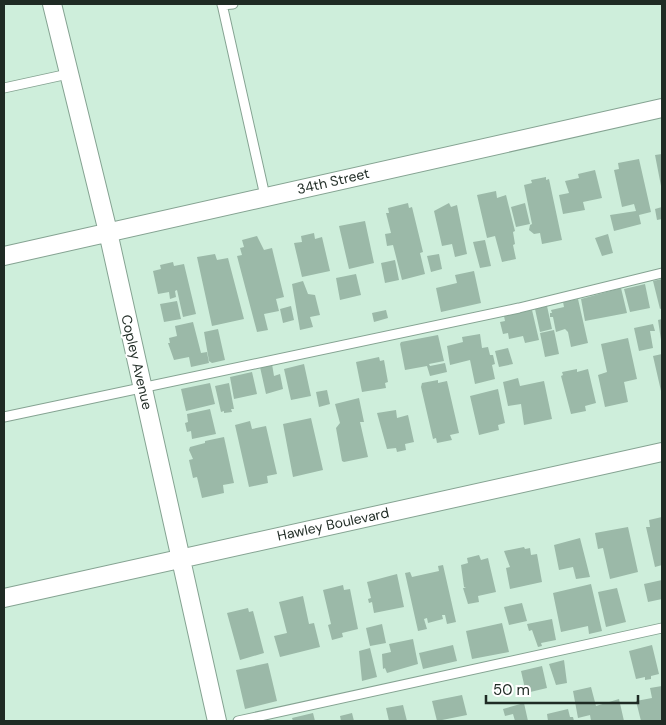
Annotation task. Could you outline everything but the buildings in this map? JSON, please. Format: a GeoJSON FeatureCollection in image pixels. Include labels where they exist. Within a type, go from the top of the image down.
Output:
{"type":"FeatureCollection","features":[{"type":"Feature","properties":{"kind":"street","name":"Copley Avenue"},"geometry":{"type":"LineString","coordinates":[[52,4],[108,232],[217,721]]}},
{"type":"Feature","properties":{"kind":"street","name":"34th Street"},"geometry":{"type":"LineString","coordinates":[[4,256],[662,108]]}},
{"type":"Feature","properties":{"kind":"street","name":"Hawley Boulevard"},"geometry":{"type":"LineString","coordinates":[[4,598],[662,452]]}},
{"type":"Feature","properties":{"kind":"lane"},"geometry":{"type":"LineString","coordinates":[[233,4],[222,4],[265,196]]}},
{"type":"Feature","properties":{"kind":"lane"},"geometry":{"type":"LineString","coordinates":[[4,88],[68,74]]}},
{"type":"Feature","properties":{"kind":"lane"},"geometry":{"type":"LineString","coordinates":[[4,417],[142,386],[519,308],[662,273]]}},
{"type":"Feature","properties":{"kind":"lane"},"geometry":{"type":"LineString","coordinates":[[238,721],[662,628]]}}]}
